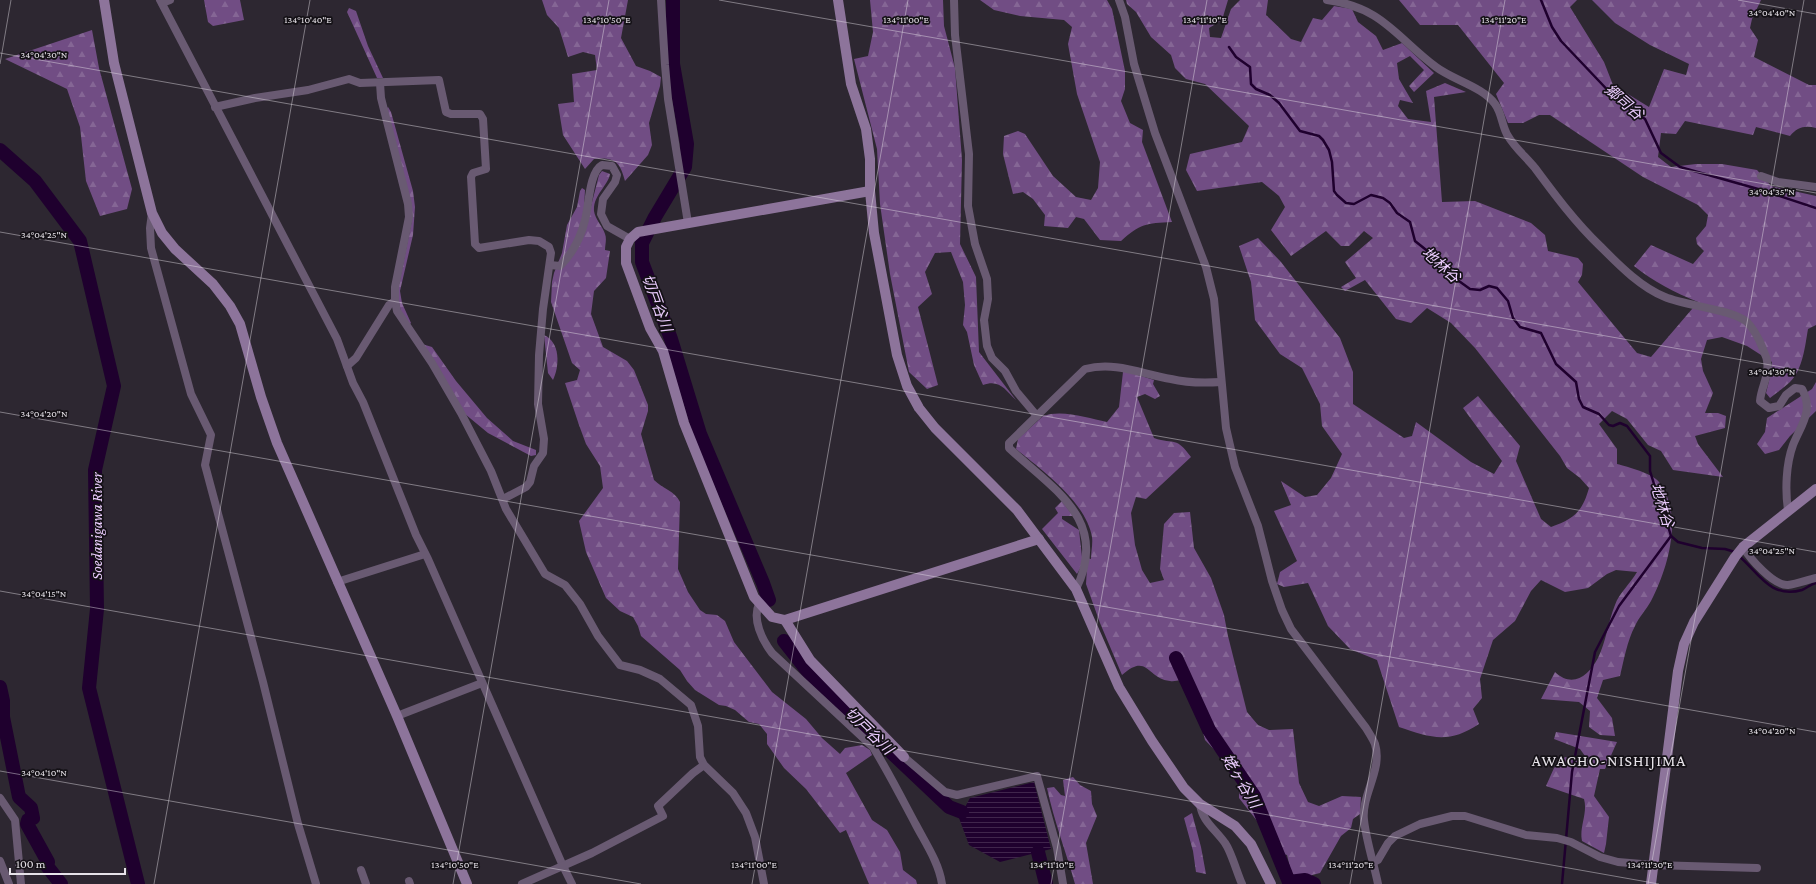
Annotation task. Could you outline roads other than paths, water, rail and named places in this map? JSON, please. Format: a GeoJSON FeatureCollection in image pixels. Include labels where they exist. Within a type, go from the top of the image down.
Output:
{"type":"FeatureCollection","features":[{"type":"Feature","properties":{"kind":"street"},"geometry":{"type":"LineString","coordinates":[[104,0],[114,63],[152,213],[162,233],[175,250],[213,284],[230,306],[240,324],[261,397],[277,443],[397,716],[467,884]]}},
{"type":"Feature","properties":{"kind":"street"},"geometry":{"type":"LineString","coordinates":[[661,0],[664,65],[668,99],[688,223]]}},
{"type":"Feature","properties":{"kind":"street"},"geometry":{"type":"LineString","coordinates":[[838,0],[850,84],[866,129],[870,159],[870,191],[874,233],[896,348],[907,386],[919,408],[936,428],[1017,510],[1076,589],[1119,687],[1164,759],[1184,788],[1200,804],[1235,826],[1251,844],[1271,884]]}},
{"type":"Feature","properties":{"kind":"street"},"geometry":{"type":"LineString","coordinates":[[954,0],[955,35],[969,154],[968,206],[974,244],[987,279],[988,299],[984,320],[987,346],[992,358],[1005,372],[1016,391],[1037,416]]}},
{"type":"Feature","properties":{"kind":"street"},"geometry":{"type":"LineString","coordinates":[[1119,0],[1125,17],[1134,64],[1155,133],[1206,267],[1214,299],[1226,428],[1235,467],[1258,526],[1272,580],[1282,610],[1291,629],[1366,728],[1375,745],[1377,756],[1365,805],[1364,820],[1378,884]]}},
{"type":"Feature","properties":{"kind":"street"},"geometry":{"type":"LineString","coordinates":[[1327,0],[1345,2],[1368,12],[1391,27],[1436,67],[1484,93],[1495,104],[1507,136],[1534,168],[1559,202],[1584,231],[1615,261],[1646,286],[1664,297],[1725,312],[1746,322],[1758,336],[1767,361],[1767,375],[1761,391],[1760,401],[1769,408],[1779,406],[1786,395],[1795,388],[1802,389],[1808,399],[1805,422],[1793,445],[1787,473],[1786,499],[1788,510]]}},
{"type":"Feature","properties":{"kind":"street"},"geometry":{"type":"LineString","coordinates":[[164,1],[215,107],[337,339],[353,383],[363,402],[416,535],[572,884]]}},
{"type":"Feature","properties":{"kind":"street"},"geometry":{"type":"LineString","coordinates":[[215,107],[255,98],[308,90],[349,79],[360,83],[439,80],[446,112],[451,114],[480,114],[483,119],[486,169],[473,173],[471,177],[475,244],[479,248],[529,240],[539,241],[549,247],[551,252],[543,309],[539,355],[538,404],[544,438],[543,453],[534,466],[530,482],[526,487],[502,499]]}},
{"type":"Feature","properties":{"kind":"street"},"geometry":{"type":"LineString","coordinates":[[380,83],[381,98],[408,204],[409,217],[395,287],[397,311],[432,363],[461,413],[491,471],[506,509],[545,574],[565,585],[580,604],[598,636],[620,665],[640,670],[660,679],[692,705],[698,726],[700,756],[704,765],[733,793],[746,813],[755,837],[764,884]]}},
{"type":"Feature","properties":{"kind":"street"},"geometry":{"type":"LineString","coordinates":[[550,265],[560,266],[569,257],[579,239],[585,220],[595,172],[602,165],[612,166],[617,175],[615,182],[602,199],[601,214],[607,226],[630,239]]}},
{"type":"Feature","properties":{"kind":"street"},"geometry":{"type":"LineString","coordinates":[[1761,176],[1778,182],[1816,187]]}},
{"type":"Feature","properties":{"kind":"street"},"geometry":{"type":"LineString","coordinates":[[870,191],[638,232],[630,239],[626,247],[626,263],[650,328],[663,351],[684,424],[754,597],[772,617],[785,620],[1039,539]]}},
{"type":"Feature","properties":{"kind":"street"},"geometry":{"type":"LineString","coordinates":[[152,213],[150,228],[151,248],[191,394],[211,435],[205,465],[263,682],[298,824],[316,884]]}},
{"type":"Feature","properties":{"kind":"street"},"geometry":{"type":"LineString","coordinates":[[347,366],[356,358],[389,305],[395,301]]}},
{"type":"Feature","properties":{"kind":"street"},"geometry":{"type":"LineString","coordinates":[[1076,589],[1082,578],[1087,557],[1085,531],[1077,515],[1064,498],[1009,448],[1009,443],[1074,378],[1085,369],[1098,365],[1131,369],[1172,380],[1200,383],[1221,382]]}},
{"type":"Feature","properties":{"kind":"street"},"geometry":{"type":"LineString","coordinates":[[1651,884],[1677,678],[1684,644],[1694,622],[1740,552],[1788,510],[1816,489]]}},
{"type":"Feature","properties":{"kind":"street"},"geometry":{"type":"LineString","coordinates":[[1740,552],[1749,556],[1778,583],[1788,585],[1816,578]]}},
{"type":"Feature","properties":{"kind":"street"},"geometry":{"type":"LineString","coordinates":[[337,582],[425,554]]}},
{"type":"Feature","properties":{"kind":"street"},"geometry":{"type":"LineString","coordinates":[[759,604],[755,612],[763,642],[772,653],[873,747],[885,766],[930,850],[940,871],[942,884]]}},
{"type":"Feature","properties":{"kind":"street"},"geometry":{"type":"LineString","coordinates":[[785,620],[810,660],[904,757],[945,792],[957,795],[1037,776],[1057,848],[1063,884]]}},
{"type":"Feature","properties":{"kind":"street"},"geometry":{"type":"LineString","coordinates":[[397,716],[482,683]]}},
{"type":"Feature","properties":{"kind":"street"},"geometry":{"type":"LineString","coordinates":[[522,884],[563,866],[663,816],[658,806],[693,773],[704,765]]}},
{"type":"Feature","properties":{"kind":"street"},"geometry":{"type":"LineString","coordinates":[[0,798],[15,820],[21,884]]}},
{"type":"Feature","properties":{"kind":"street"},"geometry":{"type":"LineString","coordinates":[[1200,804],[1201,812],[1212,829],[1226,844],[1242,884]]}},
{"type":"Feature","properties":{"kind":"street"},"geometry":{"type":"LineString","coordinates":[[1374,862],[1378,860],[1388,843],[1396,836],[1420,824],[1452,816],[1459,816],[1488,822],[1535,837],[1557,838],[1570,842],[1600,857],[1618,862],[1653,865],[1757,868]]}},
{"type":"Feature","properties":{"kind":"street"},"geometry":{"type":"LineString","coordinates":[[0,861],[9,884]]}},
{"type":"Feature","properties":{"kind":"street"},"geometry":{"type":"LineString","coordinates":[[361,870],[366,884]]}},
{"type":"Feature","properties":{"kind":"waterway","name":"切戸谷川"},"geometry":{"type":"LineString","coordinates":[[673,0],[673,64],[687,144],[685,167],[655,217],[642,243],[642,262],[671,339],[700,434],[769,600]]}},
{"type":"Feature","properties":{"kind":"waterway","name":"郷司谷"},"geometry":{"type":"LineString","coordinates":[[1541,0],[1552,27],[1561,41],[1617,100],[1645,119],[1661,153],[1680,167],[1758,189],[1816,208]]}},
{"type":"Feature","properties":{"kind":"waterway","name":"地林谷"},"geometry":{"type":"LineString","coordinates":[[1229,47],[1236,57],[1250,67],[1251,84],[1256,89],[1270,95],[1279,103],[1300,131],[1319,136],[1323,140],[1329,150],[1332,162],[1334,191],[1337,195],[1346,203],[1354,204],[1371,195],[1383,198],[1390,203],[1397,213],[1410,222],[1415,241],[1430,253],[1452,276],[1470,289],[1480,290],[1489,286],[1497,288],[1508,301],[1513,318],[1520,327],[1541,333],[1556,364],[1576,382],[1579,399],[1583,407],[1599,414],[1609,425],[1613,426],[1620,423],[1627,426],[1650,456],[1650,471],[1665,509],[1671,536],[1678,542],[1702,548],[1725,549],[1735,552]]}},
{"type":"Feature","properties":{"kind":"waterway","name":"Soedanigawa River"},"geometry":{"type":"LineString","coordinates":[[0,150],[35,181],[80,241],[114,386],[95,470],[97,609],[89,688],[138,884]]}},
{"type":"Feature","properties":{"kind":"waterway"},"geometry":{"type":"LineString","coordinates":[[1562,884],[1572,772],[1595,652],[1619,606],[1671,536]]}},
{"type":"Feature","properties":{"kind":"waterway","name":"地林谷"},"geometry":{"type":"LineString","coordinates":[[1739,556],[1766,583],[1781,591],[1791,592],[1802,590],[1816,583]]}},
{"type":"Feature","properties":{"kind":"waterway","name":"切戸谷川"},"geometry":{"type":"LineString","coordinates":[[784,641],[813,678],[949,807],[962,812]]}},
{"type":"Feature","properties":{"kind":"waterway","name":"姥ヶ谷川"},"geometry":{"type":"LineString","coordinates":[[1176,658],[1209,730],[1254,796],[1289,882],[1305,880],[1314,884]]}},
{"type":"Feature","properties":{"kind":"waterway"},"geometry":{"type":"LineString","coordinates":[[0,687],[3,701],[3,717],[19,797],[31,808],[33,818],[28,820],[27,824],[48,862],[47,866],[61,884]]}},
{"type":"Feature","properties":{"kind":"waterway","name":"切戸谷川"},"geometry":{"type":"LineString","coordinates":[[1038,852],[1046,884]]}},
{"type":"Feature","properties":{"kind":"district","name":"AWACHO-NISHIJIMA"},"geometry":{"type":"Point","coordinates":[1609,760]}}]}
